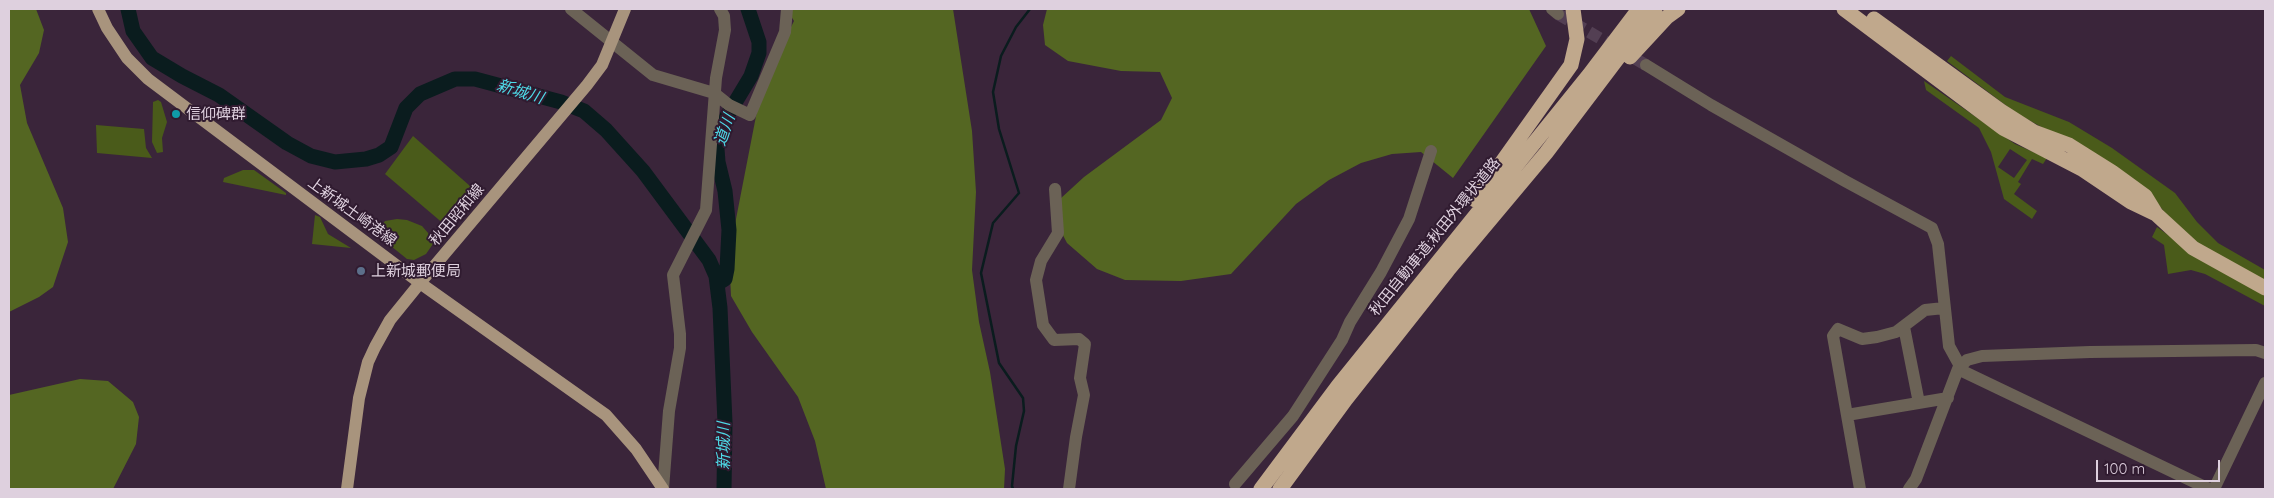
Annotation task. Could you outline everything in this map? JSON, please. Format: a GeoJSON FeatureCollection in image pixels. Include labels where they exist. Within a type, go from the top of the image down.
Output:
{"type":"FeatureCollection","features":[{"type":"Feature","properties":{"kind":"highway"},"geometry":{"type":"LineString","coordinates":[[1388,324],[1571,65],[1577,40],[1573,9]]}},
{"type":"Feature","properties":{"kind":"highway","name":"秋田自動車道;秋田外環状道路"},"geometry":{"type":"LineString","coordinates":[[1261,489],[1388,324],[1589,75],[1639,9]]}},
{"type":"Feature","properties":{"kind":"highway","name":"秋田自動車道;秋田外環状道路"},"geometry":{"type":"LineString","coordinates":[[1280,489],[1346,399],[1448,270],[1546,154],[1655,9]]}},
{"type":"Feature","properties":{"kind":"highway"},"geometry":{"type":"LineString","coordinates":[[1546,154],[1650,35],[1667,17],[1678,9]]}},
{"type":"Feature","properties":{"kind":"highway"},"geometry":{"type":"LineString","coordinates":[[1834,9],[1863,13]]}},
{"type":"Feature","properties":{"kind":"highway"},"geometry":{"type":"LineString","coordinates":[[1844,9],[1863,13],[2003,128],[2074,165],[2131,202],[2156,214],[2193,248],[2265,288]]}},
{"type":"Feature","properties":{"kind":"main road","name":"上新城土崎港線"},"geometry":{"type":"LineString","coordinates":[[98,9],[107,28],[127,58],[148,79],[420,283],[606,415],[636,449],[663,489]]}},
{"type":"Feature","properties":{"kind":"main road","name":"秋田昭和線"},"geometry":{"type":"LineString","coordinates":[[347,489],[359,398],[368,362],[390,320],[602,65],[626,9]]}},
{"type":"Feature","properties":{"kind":"street"},"geometry":{"type":"LineString","coordinates":[[571,9],[653,75],[714,93],[750,115],[785,32],[787,9]]}},
{"type":"Feature","properties":{"kind":"street"},"geometry":{"type":"LineString","coordinates":[[663,489],[669,411],[680,348],[673,275],[706,210],[714,93],[725,30],[724,16],[720,9]]}},
{"type":"Feature","properties":{"kind":"street"},"geometry":{"type":"LineString","coordinates":[[1646,65],[1845,182],[1932,228],[1938,244],[1944,308],[1950,346],[1959,367],[2208,489]]}},
{"type":"Feature","properties":{"kind":"street"},"geometry":{"type":"LineString","coordinates":[[1235,484],[1293,416],[1342,340],[1350,322],[1381,272],[1409,219],[1431,151]]}},
{"type":"Feature","properties":{"kind":"street"},"geometry":{"type":"LineString","coordinates":[[1055,190],[1058,233],[1040,261],[1036,280],[1043,325],[1054,340],[1079,339],[1085,344],[1080,378],[1084,395],[1069,489]]}},
{"type":"Feature","properties":{"kind":"street"},"geometry":{"type":"LineString","coordinates":[[1860,489],[1833,336],[1838,329],[1862,339],[1877,338],[1896,332],[1925,310],[1944,308]]}},
{"type":"Feature","properties":{"kind":"street"},"geometry":{"type":"LineString","coordinates":[[1904,327],[1919,402]]}},
{"type":"Feature","properties":{"kind":"street"},"geometry":{"type":"LineString","coordinates":[[1909,489],[1916,479],[1959,367],[1967,360],[1982,356],[2031,354],[2256,350],[2265,353]]}},
{"type":"Feature","properties":{"kind":"street"},"geometry":{"type":"LineString","coordinates":[[2214,489],[2265,383]]}},
{"type":"Feature","properties":{"kind":"street"},"geometry":{"type":"LineString","coordinates":[[1847,415],[1948,398]]}},
{"type":"Feature","properties":{"kind":"green space"},"geometry":{"type":"Polygon","coordinates":[[[9,9],[36,9],[44,30],[39,53],[20,85],[27,123],[63,208],[68,242],[53,287],[39,297],[9,312],[9,9]]]}},
{"type":"Feature","properties":{"kind":"green space"},"geometry":{"type":"Polygon","coordinates":[[[787,9],[953,9],[972,131],[976,192],[972,270],[979,322],[990,372],[1005,469],[1004,489],[826,489],[815,441],[798,397],[752,332],[731,296],[729,255],[757,111],[778,53],[794,21],[787,9]]]}},
{"type":"Feature","properties":{"kind":"green space"},"geometry":{"type":"Polygon","coordinates":[[[1047,9],[1529,9],[1546,46],[1453,178],[1421,152],[1392,154],[1361,163],[1329,180],[1296,204],[1231,274],[1181,281],[1125,280],[1097,269],[1067,243],[1055,220],[1060,199],[1084,177],[1161,120],[1172,98],[1160,72],[1121,71],[1068,61],[1045,45],[1043,25],[1047,9]]]}},
{"type":"Feature","properties":{"kind":"green space"},"geometry":{"type":"Polygon","coordinates":[[[1951,56],[2005,97],[2069,122],[2112,148],[2175,193],[2197,222],[2218,243],[2265,270],[2265,282],[2194,242],[2165,213],[2155,200],[2045,129],[2016,113],[1947,61],[1951,56]]]}},
{"type":"Feature","properties":{"kind":"green space"},"geometry":{"type":"Polygon","coordinates":[[[1924,81],[2015,144],[2047,158],[2043,164],[2032,159],[2018,182],[2021,184],[2014,194],[2037,211],[2032,219],[2004,199],[1991,152],[1979,128],[1926,90],[1924,81]],[[2010,149],[1998,167],[2014,178],[2027,160],[2010,149]]]}},
{"type":"Feature","properties":{"kind":"green space"},"geometry":{"type":"Polygon","coordinates":[[[158,100],[161,102],[167,122],[162,138],[163,152],[157,153],[152,142],[153,102],[158,100]]]}},
{"type":"Feature","properties":{"kind":"green space"},"geometry":{"type":"Polygon","coordinates":[[[96,125],[144,129],[146,148],[152,158],[97,153],[96,125]]]}},
{"type":"Feature","properties":{"kind":"green space"},"geometry":{"type":"Polygon","coordinates":[[[413,136],[478,193],[445,225],[385,174],[413,136]]]}},
{"type":"Feature","properties":{"kind":"green space"},"geometry":{"type":"Polygon","coordinates":[[[243,170],[254,170],[286,193],[286,195],[223,182],[224,178],[243,170]]]}},
{"type":"Feature","properties":{"kind":"green space"},"geometry":{"type":"Polygon","coordinates":[[[315,215],[320,217],[328,234],[351,248],[312,244],[315,215]]]}},
{"type":"Feature","properties":{"kind":"green space"},"geometry":{"type":"Polygon","coordinates":[[[407,220],[422,226],[435,241],[426,254],[414,260],[407,259],[376,234],[385,221],[407,220]]]}},
{"type":"Feature","properties":{"kind":"green space"},"geometry":{"type":"Polygon","coordinates":[[[2157,227],[2203,260],[2265,296],[2265,306],[2205,274],[2191,270],[2168,274],[2164,245],[2152,237],[2157,227]]]}},
{"type":"Feature","properties":{"kind":"green space"},"geometry":{"type":"Polygon","coordinates":[[[80,379],[108,381],[133,402],[139,417],[136,444],[113,489],[9,489],[9,395],[80,379]]]}},
{"type":"Feature","properties":{"kind":"waterway","name":"新城川"},"geometry":{"type":"LineString","coordinates":[[128,9],[133,31],[152,58],[219,95],[287,143],[311,156],[335,162],[366,159],[379,155],[391,147],[406,108],[420,94],[455,79],[475,79],[561,102],[584,111],[606,130],[643,171],[709,260],[716,276],[720,308],[725,423],[724,489]]}},
{"type":"Feature","properties":{"kind":"waterway","name":"道川"},"geometry":{"type":"LineString","coordinates":[[717,284],[725,279],[729,230],[725,191],[718,162],[719,136],[727,116],[751,76],[759,53],[759,42],[748,9]]}},
{"type":"Feature","properties":{"kind":"waterway"},"geometry":{"type":"LineString","coordinates":[[1013,489],[1016,446],[1024,411],[1023,398],[999,363],[981,273],[993,223],[1019,193],[999,129],[993,92],[1001,56],[1016,27],[1030,9]]}},
{"type":"Feature","properties":{"kind":"tunnel"},"geometry":{"type":"LineString","coordinates":[[1558,14],[1646,65]]}},
{"type":"Feature","properties":{"kind":"place","name":"信仰碑群"},"geometry":{"type":"Point","coordinates":[176,114]}},
{"type":"Feature","properties":{"kind":"place","name":"上新城郵便局"},"geometry":{"type":"Point","coordinates":[361,271]}}]}
